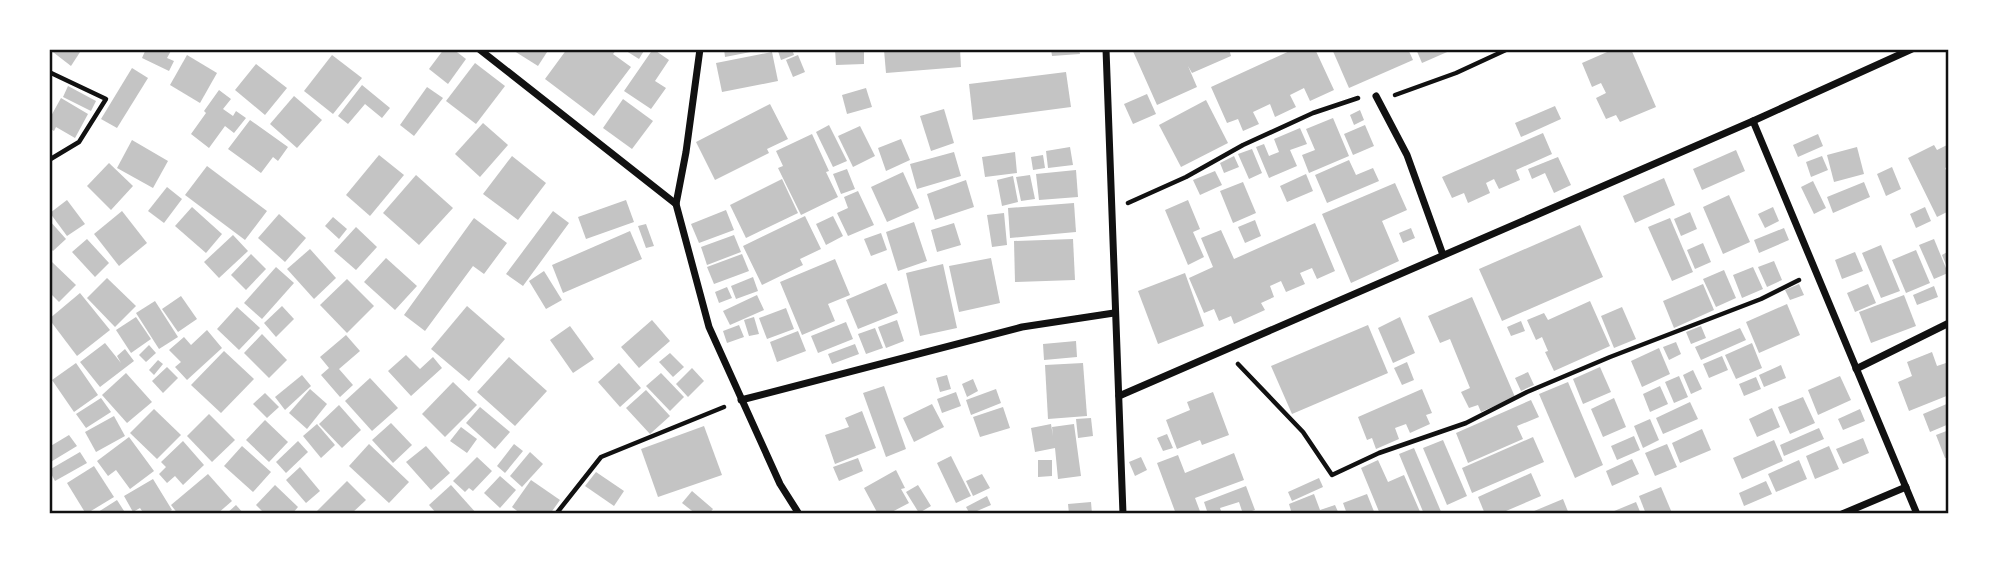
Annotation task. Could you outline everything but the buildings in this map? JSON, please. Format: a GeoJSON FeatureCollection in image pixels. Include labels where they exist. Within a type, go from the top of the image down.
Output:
{"type":"FeatureCollection","features":[{"type":"Feature","properties":{"kind":"street"},"geometry":{"type":"LineString","coordinates":[[479,49],[676,204]]}},
{"type":"Feature","properties":{"kind":"street"},"geometry":{"type":"LineString","coordinates":[[700,49],[676,204],[709,327],[780,484],[799,514]]}},
{"type":"Feature","properties":{"kind":"street"},"geometry":{"type":"LineString","coordinates":[[1106,49],[1123,514]]}},
{"type":"Feature","properties":{"kind":"street"},"geometry":{"type":"LineString","coordinates":[[1119,396],[1753,121],[1912,49]]}},
{"type":"Feature","properties":{"kind":"street"},"geometry":{"type":"LineString","coordinates":[[1376,96],[1407,155],[1443,255]]}},
{"type":"Feature","properties":{"kind":"street"},"geometry":{"type":"LineString","coordinates":[[1753,121],[1917,514]]}},
{"type":"Feature","properties":{"kind":"street"},"geometry":{"type":"LineString","coordinates":[[741,400],[1022,327],[1114,313]]}},
{"type":"Feature","properties":{"kind":"street"},"geometry":{"type":"LineString","coordinates":[[1856,369],[1949,323]]}},
{"type":"Feature","properties":{"kind":"street"},"geometry":{"type":"LineString","coordinates":[[1842,514],[1906,487]]}},
{"type":"Feature","properties":{"kind":"path"},"geometry":{"type":"LineString","coordinates":[[1111,211],[1186,177],[1243,145],[1313,113],[1361,97],[1400,94],[1456,73],[1508,49]]}},
{"type":"Feature","properties":{"kind":"path"},"geometry":{"type":"LineString","coordinates":[[49,72],[106,99],[79,142],[49,160]]}},
{"type":"Feature","properties":{"kind":"path"},"geometry":{"type":"LineString","coordinates":[[1225,350],[1303,432],[1332,475],[1379,453],[1466,423],[1610,357],[1760,299],[1815,271]]}},
{"type":"Feature","properties":{"kind":"path"},"geometry":{"type":"LineString","coordinates":[[556,514],[601,457],[741,400]]}}]}
